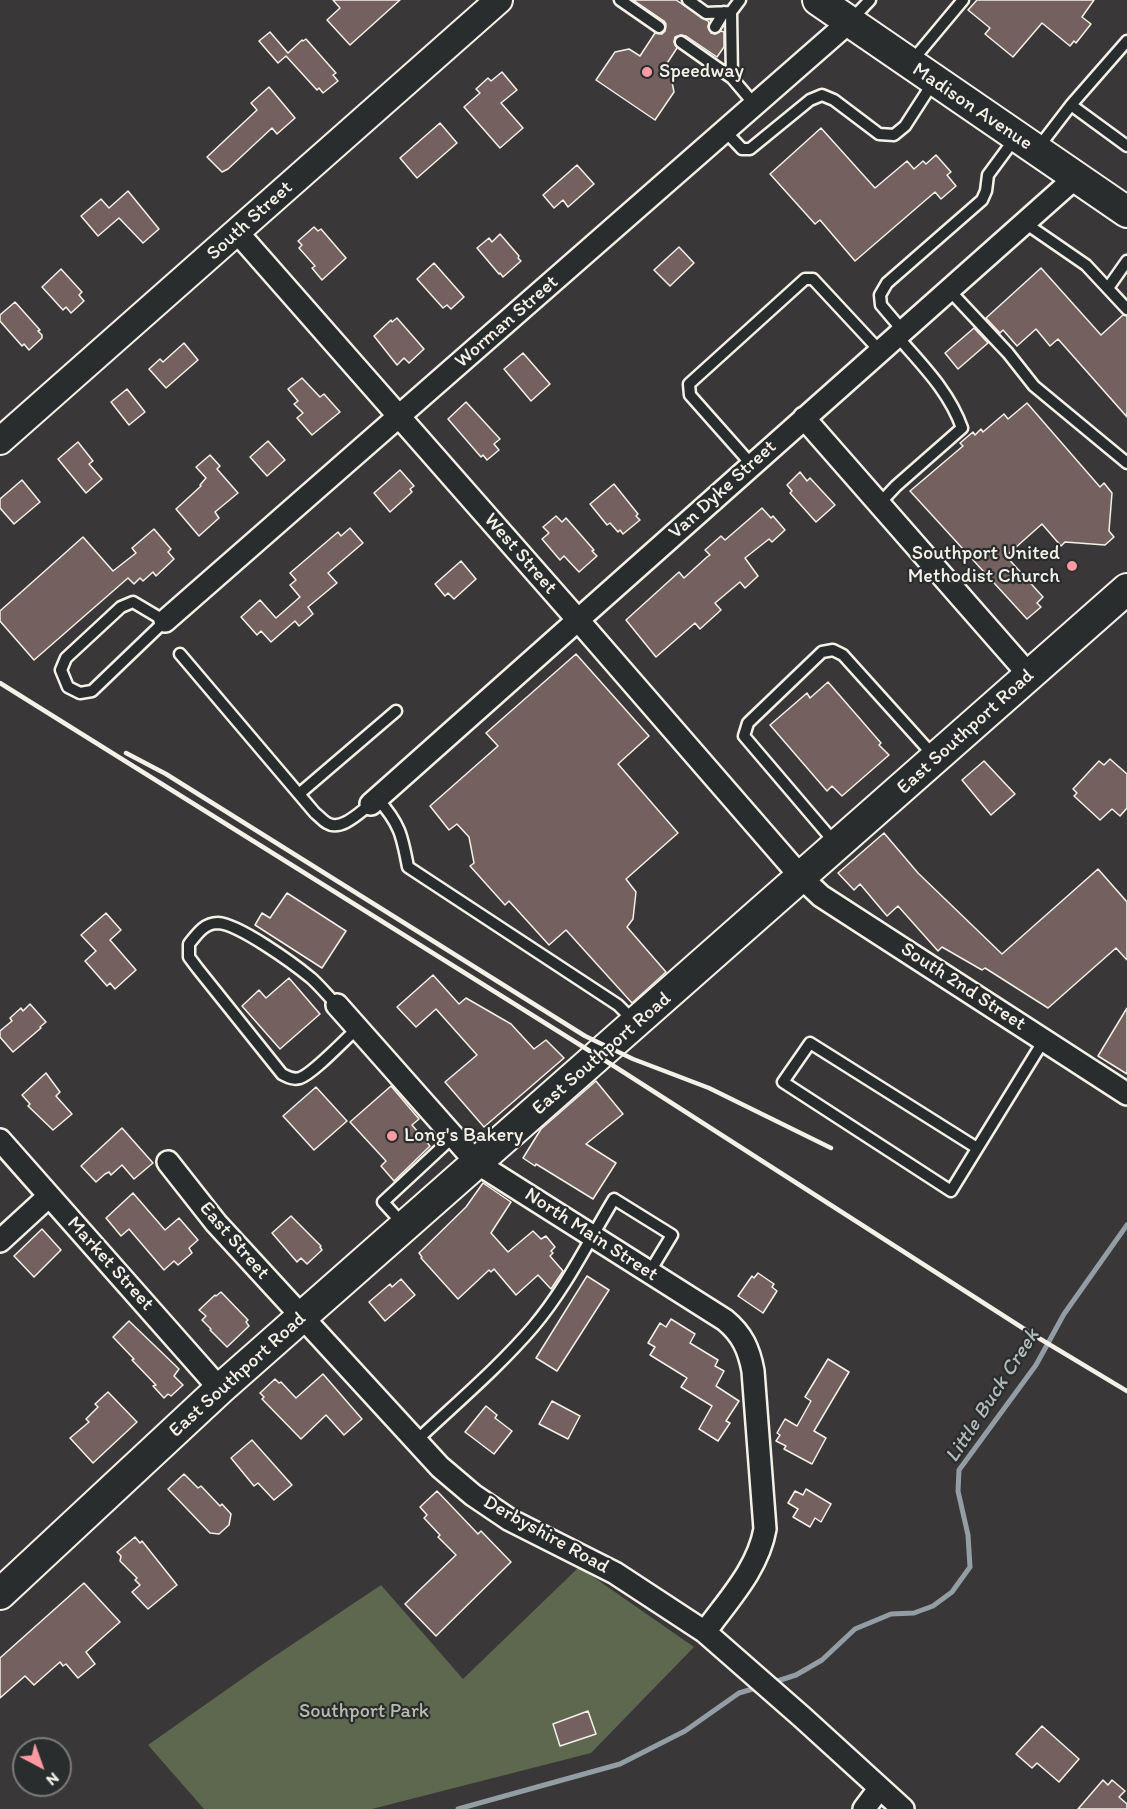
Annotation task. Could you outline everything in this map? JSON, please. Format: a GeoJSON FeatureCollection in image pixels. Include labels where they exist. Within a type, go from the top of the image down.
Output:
{"type":"FeatureCollection","features":[{"type":"Feature","properties":{"kind":"main road","name":"Madison Avenue"},"geometry":{"type":"LineString","coordinates":[[818,0],[1127,212]]}},
{"type":"Feature","properties":{"kind":"main road","name":"East Southport Road"},"geometry":{"type":"LineString","coordinates":[[4,1581],[1127,589]]}},
{"type":"Feature","properties":{"kind":"street","name":"South Street"},"geometry":{"type":"LineString","coordinates":[[0,441],[499,0]]}},
{"type":"Feature","properties":{"kind":"street","name":"Worman Street"},"geometry":{"type":"LineString","coordinates":[[165,621],[849,22]]}},
{"type":"Feature","properties":{"kind":"street","name":"Van Dyke Street"},"geometry":{"type":"LineString","coordinates":[[374,801],[1076,178]]}},
{"type":"Feature","properties":{"kind":"street","name":"West Street"},"geometry":{"type":"LineString","coordinates":[[237,232],[802,878]]}},
{"type":"Feature","properties":{"kind":"street"},"geometry":{"type":"LineString","coordinates":[[804,418],[1030,676]]}},
{"type":"Feature","properties":{"kind":"street","name":"South 2nd Street"},"geometry":{"type":"LineString","coordinates":[[802,878],[821,896],[1127,1094]]}},
{"type":"Feature","properties":{"kind":"street","name":"North Main Street"},"geometry":{"type":"LineString","coordinates":[[337,1005],[477,1163],[725,1320],[746,1346],[751,1358],[765,1525],[759,1554],[747,1576],[705,1632]]}},
{"type":"Feature","properties":{"kind":"street","name":"Market Street"},"geometry":{"type":"LineString","coordinates":[[0,1140],[220,1389]]}},
{"type":"Feature","properties":{"kind":"street","name":"East Street"},"geometry":{"type":"LineString","coordinates":[[168,1162],[216,1223],[302,1318]]}},
{"type":"Feature","properties":{"kind":"street"},"geometry":{"type":"LineString","coordinates":[[0,1240],[49,1196]]}},
{"type":"Feature","properties":{"kind":"street","name":"Derbyshire Road"},"geometry":{"type":"LineString","coordinates":[[302,1318],[440,1467],[487,1505],[518,1524],[584,1556],[630,1582],[705,1632],[903,1809]]}},
{"type":"Feature","properties":{"kind":"street"},"geometry":{"type":"LineString","coordinates":[[864,1809],[879,1788]]}},
{"type":"Feature","properties":{"kind":"lane"},"geometry":{"type":"LineString","coordinates":[[620,0],[641,10],[659,24]]}},
{"type":"Feature","properties":{"kind":"lane"},"geometry":{"type":"LineString","coordinates":[[688,0],[697,10],[706,13],[728,12]]}},
{"type":"Feature","properties":{"kind":"lane"},"geometry":{"type":"LineString","coordinates":[[715,27],[740,0]]}},
{"type":"Feature","properties":{"kind":"lane"},"geometry":{"type":"LineString","coordinates":[[849,22],[870,0]]}},
{"type":"Feature","properties":{"kind":"lane"},"geometry":{"type":"LineString","coordinates":[[909,64],[963,0]]}},
{"type":"Feature","properties":{"kind":"lane"},"geometry":{"type":"LineString","coordinates":[[728,12],[732,78]]}},
{"type":"Feature","properties":{"kind":"lane"},"geometry":{"type":"LineString","coordinates":[[879,504],[962,428],[956,410],[943,390],[881,305],[880,295],[887,283],[982,200],[988,175],[1071,105],[1127,41]]}},
{"type":"Feature","properties":{"kind":"lane"},"geometry":{"type":"LineString","coordinates":[[681,42],[700,50],[732,78],[755,105]]}},
{"type":"Feature","properties":{"kind":"lane"},"geometry":{"type":"LineString","coordinates":[[725,131],[742,149],[750,149],[810,100],[822,95],[834,100],[879,134],[894,135],[905,126],[934,81]]}},
{"type":"Feature","properties":{"kind":"lane"},"geometry":{"type":"LineString","coordinates":[[1071,105],[1127,146]]}},
{"type":"Feature","properties":{"kind":"lane"},"geometry":{"type":"LineString","coordinates":[[1025,223],[1086,265],[1127,309]]}},
{"type":"Feature","properties":{"kind":"lane"},"geometry":{"type":"LineString","coordinates":[[1108,288],[1127,261]]}},
{"type":"Feature","properties":{"kind":"lane"},"geometry":{"type":"LineString","coordinates":[[752,465],[690,395],[689,384],[805,279],[813,279],[880,351]]}},
{"type":"Feature","properties":{"kind":"lane"},"geometry":{"type":"LineString","coordinates":[[949,290],[1008,353],[1034,386],[1127,463]]}},
{"type":"Feature","properties":{"kind":"lane"},"geometry":{"type":"LineString","coordinates":[[133,602],[165,621],[92,691],[80,693],[68,687],[61,670],[66,658],[122,606],[133,602]]}},
{"type":"Feature","properties":{"kind":"lane"},"geometry":{"type":"LineString","coordinates":[[837,846],[744,736],[748,723],[822,652],[832,650],[843,655],[936,759]]}},
{"type":"Feature","properties":{"kind":"lane"},"geometry":{"type":"LineString","coordinates":[[180,654],[299,794],[328,824],[336,826],[349,820],[374,801],[388,810],[401,832],[408,867],[618,1005],[636,1024]]}},
{"type":"Feature","properties":{"kind":"lane"},"geometry":{"type":"LineString","coordinates":[[299,794],[396,711]]}},
{"type":"Feature","properties":{"kind":"lane"},"geometry":{"type":"LineString","coordinates":[[337,1005],[313,979],[292,963],[236,929],[219,923],[206,926],[189,944],[189,957],[282,1074],[290,1079],[300,1078],[312,1069],[357,1028]]}},
{"type":"Feature","properties":{"kind":"lane"},"geometry":{"type":"LineString","coordinates":[[977,1148],[810,1043],[783,1082],[951,1191],[1044,1040]]}},
{"type":"Feature","properties":{"kind":"lane"},"geometry":{"type":"LineString","coordinates":[[405,1226],[383,1202],[454,1136]]}},
{"type":"Feature","properties":{"kind":"lane"},"geometry":{"type":"LineString","coordinates":[[415,1442],[504,1359],[534,1325],[562,1288],[614,1199],[672,1234],[649,1273]]}},
{"type":"Feature","properties":{"kind":"green space","name":"Southport Park"},"geometry":{"type":"Polygon","coordinates":[[[579,1567],[694,1647],[591,1753],[372,1809],[204,1809],[148,1745],[381,1585],[463,1679],[579,1567]]]}},
{"type":"Feature","properties":{"kind":"building"},"geometry":{"type":"Polygon","coordinates":[[[333,0],[400,0],[350,45],[327,20],[340,8],[333,0]]]}},
{"type":"Feature","properties":{"kind":"building"},"geometry":{"type":"Polygon","coordinates":[[[633,0],[676,0],[709,22],[708,27],[711,33],[724,32],[724,47],[717,57],[686,36],[675,37],[674,42],[677,48],[662,71],[671,77],[674,92],[655,120],[596,80],[615,52],[629,49],[640,56],[655,33],[662,34],[665,31],[664,21],[633,0]]]}},
{"type":"Feature","properties":{"kind":"building"},"geometry":{"type":"Polygon","coordinates":[[[977,0],[1094,0],[1082,17],[1091,24],[1076,43],[1074,41],[1070,46],[1042,23],[1013,57],[985,34],[990,28],[968,10],[977,0]]]}},
{"type":"Feature","properties":{"kind":"building"},"geometry":{"type":"Polygon","coordinates":[[[270,32],[288,53],[306,39],[336,73],[333,75],[338,81],[323,93],[319,88],[317,90],[286,56],[278,63],[259,41],[270,32]]]}},
{"type":"Feature","properties":{"kind":"building"},"geometry":{"type":"Polygon","coordinates":[[[502,72],[517,90],[501,103],[523,128],[500,148],[464,107],[480,93],[476,89],[488,78],[491,81],[502,72]]]}},
{"type":"Feature","properties":{"kind":"building"},"geometry":{"type":"Polygon","coordinates":[[[269,87],[295,118],[277,134],[272,128],[222,172],[207,157],[257,110],[251,103],[269,87]]]}},
{"type":"Feature","properties":{"kind":"building"},"geometry":{"type":"Polygon","coordinates":[[[440,123],[457,143],[417,178],[400,158],[440,123]]]}},
{"type":"Feature","properties":{"kind":"building"},"geometry":{"type":"Polygon","coordinates":[[[821,128],[875,188],[907,161],[914,169],[923,161],[926,164],[936,155],[951,172],[947,175],[956,186],[941,199],[935,192],[855,261],[820,220],[815,224],[770,174],[821,128]]]}},
{"type":"Feature","properties":{"kind":"building"},"geometry":{"type":"Polygon","coordinates":[[[577,165],[594,184],[568,207],[563,200],[554,208],[543,195],[577,165]]]}},
{"type":"Feature","properties":{"kind":"building"},"geometry":{"type":"Polygon","coordinates":[[[128,191],[159,229],[143,243],[119,218],[98,236],[81,216],[101,199],[109,208],[128,191]]]}},
{"type":"Feature","properties":{"kind":"building"},"geometry":{"type":"Polygon","coordinates":[[[314,227],[318,231],[321,229],[346,258],[322,280],[312,268],[315,266],[299,248],[302,245],[298,241],[314,227]]]}},
{"type":"Feature","properties":{"kind":"building"},"geometry":{"type":"Polygon","coordinates":[[[500,234],[521,261],[503,277],[477,248],[489,238],[492,242],[500,234]]]}},
{"type":"Feature","properties":{"kind":"building"},"geometry":{"type":"Polygon","coordinates":[[[679,247],[694,263],[670,286],[654,270],[679,247]]]}},
{"type":"Feature","properties":{"kind":"building"},"geometry":{"type":"Polygon","coordinates":[[[434,263],[464,297],[451,309],[447,305],[443,308],[417,279],[434,263]]]}},
{"type":"Feature","properties":{"kind":"building"},"geometry":{"type":"Polygon","coordinates":[[[1041,268],[1101,335],[1123,315],[1127,316],[1127,417],[1058,339],[1050,346],[1036,329],[1017,346],[1003,330],[1000,333],[986,318],[1041,268]]]}},
{"type":"Feature","properties":{"kind":"building"},"geometry":{"type":"Polygon","coordinates":[[[61,269],[82,292],[79,295],[84,301],[71,313],[66,307],[63,310],[42,287],[61,269]]]}},
{"type":"Feature","properties":{"kind":"building"},"geometry":{"type":"Polygon","coordinates":[[[15,302],[42,335],[42,338],[29,350],[24,344],[22,346],[0,321],[0,315],[15,302]]]}},
{"type":"Feature","properties":{"kind":"building"},"geometry":{"type":"Polygon","coordinates":[[[397,318],[424,349],[409,363],[404,358],[397,365],[374,336],[391,320],[392,322],[397,318]]]}},
{"type":"Feature","properties":{"kind":"building"},"geometry":{"type":"Polygon","coordinates":[[[974,328],[988,343],[958,369],[945,353],[974,328]]]}},
{"type":"Feature","properties":{"kind":"building"},"geometry":{"type":"Polygon","coordinates":[[[184,343],[198,360],[166,388],[149,369],[160,359],[163,362],[184,343]]]}},
{"type":"Feature","properties":{"kind":"building"},"geometry":{"type":"Polygon","coordinates":[[[523,353],[550,384],[531,401],[504,369],[523,353]]]}},
{"type":"Feature","properties":{"kind":"building"},"geometry":{"type":"Polygon","coordinates":[[[302,378],[320,397],[324,394],[340,412],[312,435],[297,418],[303,413],[294,404],[298,401],[288,389],[302,378]]]}},
{"type":"Feature","properties":{"kind":"building"},"geometry":{"type":"Polygon","coordinates":[[[127,389],[145,412],[129,425],[111,402],[127,389]]]}},
{"type":"Feature","properties":{"kind":"building"},"geometry":{"type":"Polygon","coordinates":[[[466,402],[500,439],[494,444],[499,450],[487,460],[483,455],[481,457],[448,419],[466,402]]]}},
{"type":"Feature","properties":{"kind":"building"},"geometry":{"type":"Polygon","coordinates":[[[1027,403],[1100,487],[1104,483],[1112,493],[1109,531],[1114,537],[1105,545],[1065,542],[1061,546],[1042,524],[1006,556],[1043,597],[1037,603],[1041,607],[1027,619],[910,491],[963,446],[960,443],[973,432],[975,435],[981,429],[983,432],[1004,414],[1008,419],[1027,403]]]}},
{"type":"Feature","properties":{"kind":"building"},"geometry":{"type":"Polygon","coordinates":[[[268,441],[285,460],[267,476],[250,457],[268,441]]]}},
{"type":"Feature","properties":{"kind":"building"},"geometry":{"type":"Polygon","coordinates":[[[78,442],[93,461],[89,464],[102,479],[86,493],[58,459],[78,442]]]}},
{"type":"Feature","properties":{"kind":"building"},"geometry":{"type":"Polygon","coordinates":[[[210,455],[220,466],[217,469],[238,493],[215,512],[219,518],[199,536],[176,509],[201,486],[206,478],[196,467],[210,455]]]}},
{"type":"Feature","properties":{"kind":"building"},"geometry":{"type":"Polygon","coordinates":[[[400,470],[414,486],[410,489],[412,492],[390,512],[374,493],[400,470]]]}},
{"type":"Feature","properties":{"kind":"building"},"geometry":{"type":"Polygon","coordinates":[[[800,472],[807,481],[810,478],[835,505],[816,522],[790,493],[792,491],[787,485],[800,472]]]}},
{"type":"Feature","properties":{"kind":"building"},"geometry":{"type":"Polygon","coordinates":[[[22,480],[40,502],[14,524],[0,508],[0,499],[22,480]]]}},
{"type":"Feature","properties":{"kind":"building"},"geometry":{"type":"Polygon","coordinates":[[[614,484],[638,514],[636,516],[640,520],[623,534],[610,523],[607,525],[590,504],[614,484]]]}},
{"type":"Feature","properties":{"kind":"building"},"geometry":{"type":"Polygon","coordinates":[[[762,508],[771,518],[773,516],[785,530],[772,542],[769,539],[745,558],[758,576],[745,588],[740,582],[715,603],[721,610],[700,629],[695,623],[656,657],[626,620],[679,572],[684,578],[710,555],[705,550],[721,536],[725,540],[762,508]]]}},
{"type":"Feature","properties":{"kind":"building"},"geometry":{"type":"Polygon","coordinates":[[[556,516],[562,522],[566,518],[597,556],[579,572],[564,556],[560,560],[542,539],[549,533],[543,527],[556,516]]]}},
{"type":"Feature","properties":{"kind":"building"},"geometry":{"type":"Polygon","coordinates":[[[350,528],[363,543],[328,573],[337,583],[308,607],[313,614],[299,626],[295,621],[271,642],[261,631],[257,635],[241,617],[260,600],[276,618],[300,597],[290,585],[296,580],[290,573],[338,532],[341,536],[350,528]]]}},
{"type":"Feature","properties":{"kind":"building"},"geometry":{"type":"Polygon","coordinates":[[[154,529],[171,549],[168,552],[174,559],[156,576],[153,572],[143,581],[140,578],[134,584],[128,578],[34,660],[0,621],[0,611],[83,537],[113,571],[136,553],[132,548],[154,529]]]}},
{"type":"Feature","properties":{"kind":"building"},"geometry":{"type":"Polygon","coordinates":[[[461,561],[476,579],[454,599],[448,593],[445,596],[435,584],[461,561]]]}},
{"type":"Feature","properties":{"kind":"building"},"geometry":{"type":"Polygon","coordinates":[[[576,654],[649,736],[618,764],[678,833],[626,879],[636,892],[633,919],[627,927],[666,972],[632,1003],[566,930],[549,945],[509,901],[505,905],[470,866],[474,863],[469,837],[457,824],[449,830],[430,806],[498,746],[486,733],[576,654]]]}},
{"type":"Feature","properties":{"kind":"building"},"geometry":{"type":"Polygon","coordinates":[[[828,682],[889,755],[842,796],[832,786],[827,791],[770,725],[807,693],[810,698],[828,682]]]}},
{"type":"Feature","properties":{"kind":"building"},"geometry":{"type":"Polygon","coordinates":[[[1110,759],[1127,774],[1127,808],[1120,816],[1112,809],[1100,820],[1074,796],[1077,793],[1073,789],[1099,761],[1104,765],[1110,759]]]}},
{"type":"Feature","properties":{"kind":"building"},"geometry":{"type":"Polygon","coordinates":[[[984,761],[1015,794],[991,815],[962,780],[984,761]]]}},
{"type":"Feature","properties":{"kind":"building"},"geometry":{"type":"Polygon","coordinates":[[[884,833],[918,873],[1002,954],[1098,869],[1127,902],[1127,960],[1116,948],[1048,1008],[985,968],[982,970],[942,947],[938,951],[898,906],[887,916],[860,884],[854,890],[838,873],[884,833]]]}},
{"type":"Feature","properties":{"kind":"building"},"geometry":{"type":"Polygon","coordinates":[[[287,893],[346,931],[322,968],[255,925],[262,913],[270,918],[287,893]]]}},
{"type":"Feature","properties":{"kind":"building"},"geometry":{"type":"Polygon","coordinates":[[[106,913],[121,930],[110,940],[136,970],[115,989],[110,983],[107,986],[85,961],[96,951],[81,935],[106,913]]]}},
{"type":"Feature","properties":{"kind":"building"},"geometry":{"type":"Polygon","coordinates":[[[433,975],[459,1004],[466,998],[511,1024],[534,1049],[546,1040],[564,1058],[484,1127],[445,1082],[477,1055],[436,1009],[416,1027],[397,1007],[433,975]]]}},
{"type":"Feature","properties":{"kind":"building"},"geometry":{"type":"Polygon","coordinates":[[[289,978],[320,1014],[280,1049],[242,1006],[259,990],[266,998],[289,978]]]}},
{"type":"Feature","properties":{"kind":"building"},"geometry":{"type":"Polygon","coordinates":[[[30,1004],[46,1022],[13,1052],[0,1037],[0,1031],[12,1021],[10,1018],[21,1008],[23,1011],[30,1004]]]}},
{"type":"Feature","properties":{"kind":"building"},"geometry":{"type":"Polygon","coordinates":[[[1127,1008],[1127,1074],[1098,1056],[1127,1008]]]}},
{"type":"Feature","properties":{"kind":"building"},"geometry":{"type":"Polygon","coordinates":[[[46,1073],[60,1092],[56,1096],[72,1114],[53,1130],[28,1106],[30,1104],[22,1095],[46,1073]]]}},
{"type":"Feature","properties":{"kind":"building"},"geometry":{"type":"Polygon","coordinates":[[[596,1081],[623,1114],[586,1144],[616,1163],[593,1199],[523,1158],[541,1129],[596,1081]]]}},
{"type":"Feature","properties":{"kind":"building","name":"Long's Bakery"},"geometry":{"type":"Polygon","coordinates":[[[391,1086],[419,1119],[412,1125],[430,1146],[394,1181],[381,1166],[386,1161],[350,1122],[391,1086]]]}},
{"type":"Feature","properties":{"kind":"building"},"geometry":{"type":"Polygon","coordinates":[[[316,1087],[347,1121],[314,1150],[283,1116],[316,1087]]]}},
{"type":"Feature","properties":{"kind":"building"},"geometry":{"type":"Polygon","coordinates":[[[122,1128],[153,1163],[134,1179],[122,1165],[111,1175],[109,1172],[96,1182],[81,1166],[122,1128]]]}},
{"type":"Feature","properties":{"kind":"building"},"geometry":{"type":"Polygon","coordinates":[[[483,1183],[511,1202],[491,1233],[508,1252],[533,1231],[541,1239],[546,1236],[555,1247],[550,1256],[563,1271],[551,1289],[538,1275],[516,1295],[494,1269],[491,1272],[489,1270],[458,1299],[421,1258],[419,1253],[466,1207],[483,1183]]]}},
{"type":"Feature","properties":{"kind":"building"},"geometry":{"type":"Polygon","coordinates":[[[133,1193],[165,1230],[179,1218],[198,1240],[189,1248],[192,1253],[178,1265],[174,1261],[164,1270],[129,1229],[121,1236],[106,1218],[133,1193]]]}},
{"type":"Feature","properties":{"kind":"building"},"geometry":{"type":"Polygon","coordinates":[[[291,1216],[321,1246],[322,1250],[307,1264],[301,1258],[297,1262],[272,1233],[291,1216]]]}},
{"type":"Feature","properties":{"kind":"building"},"geometry":{"type":"Polygon","coordinates":[[[42,1229],[61,1250],[34,1277],[14,1256],[42,1229]]]}},
{"type":"Feature","properties":{"kind":"building"},"geometry":{"type":"Polygon","coordinates":[[[758,1273],[774,1284],[772,1287],[777,1291],[763,1313],[738,1296],[752,1276],[754,1278],[758,1273]]]}},
{"type":"Feature","properties":{"kind":"building"},"geometry":{"type":"Polygon","coordinates":[[[587,1276],[609,1290],[557,1371],[536,1358],[587,1276]]]}},
{"type":"Feature","properties":{"kind":"building"},"geometry":{"type":"Polygon","coordinates":[[[401,1279],[415,1295],[385,1321],[369,1302],[390,1284],[392,1287],[401,1279]]]}},
{"type":"Feature","properties":{"kind":"building"},"geometry":{"type":"Polygon","coordinates":[[[221,1292],[248,1320],[246,1322],[249,1326],[227,1347],[202,1320],[206,1316],[199,1310],[221,1292]]]}},
{"type":"Feature","properties":{"kind":"building"},"geometry":{"type":"Polygon","coordinates":[[[671,1319],[695,1334],[690,1343],[718,1360],[715,1366],[724,1371],[716,1386],[739,1401],[726,1421],[730,1423],[718,1441],[699,1429],[712,1406],[681,1387],[687,1378],[650,1355],[655,1347],[648,1343],[660,1323],[666,1327],[671,1319]]]}},
{"type":"Feature","properties":{"kind":"building"},"geometry":{"type":"Polygon","coordinates":[[[129,1321],[179,1369],[174,1376],[183,1385],[171,1396],[168,1394],[164,1398],[153,1386],[156,1385],[113,1337],[129,1321]]]}},
{"type":"Feature","properties":{"kind":"building"},"geometry":{"type":"Polygon","coordinates":[[[828,1359],[849,1372],[814,1431],[826,1438],[812,1464],[784,1449],[786,1446],[776,1441],[780,1435],[777,1433],[785,1419],[797,1426],[811,1401],[805,1397],[828,1359]]]}},
{"type":"Feature","properties":{"kind":"building"},"geometry":{"type":"Polygon","coordinates":[[[323,1374],[362,1419],[344,1435],[326,1415],[301,1439],[262,1399],[264,1397],[260,1393],[275,1379],[281,1382],[296,1398],[323,1374]]]}},
{"type":"Feature","properties":{"kind":"building"},"geometry":{"type":"Polygon","coordinates":[[[108,1392],[137,1422],[93,1463],[70,1438],[89,1422],[86,1419],[98,1407],[95,1404],[108,1392]]]}},
{"type":"Feature","properties":{"kind":"building"},"geometry":{"type":"Polygon","coordinates":[[[552,1401],[580,1416],[568,1439],[539,1424],[552,1401]]]}},
{"type":"Feature","properties":{"kind":"building"},"geometry":{"type":"Polygon","coordinates":[[[486,1406],[497,1415],[495,1418],[512,1431],[494,1454],[465,1432],[486,1406]]]}},
{"type":"Feature","properties":{"kind":"building"},"geometry":{"type":"Polygon","coordinates":[[[252,1440],[292,1485],[274,1500],[258,1483],[254,1486],[231,1458],[252,1440]]]}},
{"type":"Feature","properties":{"kind":"building"},"geometry":{"type":"Polygon","coordinates":[[[184,1474],[198,1488],[201,1486],[231,1514],[229,1525],[219,1534],[210,1533],[168,1489],[184,1474]]]}},
{"type":"Feature","properties":{"kind":"building"},"geometry":{"type":"Polygon","coordinates":[[[806,1489],[831,1504],[821,1522],[815,1518],[810,1527],[793,1517],[798,1509],[788,1503],[795,1491],[803,1495],[806,1489]]]}},
{"type":"Feature","properties":{"kind":"building"},"geometry":{"type":"Polygon","coordinates":[[[437,1491],[478,1534],[481,1531],[511,1562],[436,1636],[405,1604],[456,1555],[438,1537],[440,1535],[424,1518],[427,1515],[420,1507],[437,1491]]]}},
{"type":"Feature","properties":{"kind":"building"},"geometry":{"type":"Polygon","coordinates":[[[135,1537],[140,1543],[142,1541],[177,1585],[148,1609],[132,1592],[140,1585],[135,1580],[137,1578],[120,1561],[121,1556],[117,1552],[135,1537]]]}},
{"type":"Feature","properties":{"kind":"building"},"geometry":{"type":"Polygon","coordinates":[[[84,1583],[120,1622],[86,1652],[95,1664],[78,1678],[66,1664],[63,1666],[60,1662],[34,1685],[25,1676],[0,1698],[0,1658],[84,1583]]]}},
{"type":"Feature","properties":{"kind":"building"},"geometry":{"type":"Polygon","coordinates":[[[588,1711],[596,1734],[560,1746],[553,1724],[588,1711]]]}},
{"type":"Feature","properties":{"kind":"building"},"geometry":{"type":"Polygon","coordinates":[[[1042,1726],[1079,1759],[1059,1782],[1037,1763],[1032,1768],[1016,1754],[1042,1726]]]}},
{"type":"Feature","properties":{"kind":"building"},"geometry":{"type":"Polygon","coordinates":[[[1103,1780],[1108,1785],[1112,1780],[1125,1791],[1119,1797],[1127,1804],[1127,1809],[1078,1809],[1103,1780]]]}},
{"type":"Feature","properties":{"kind":"waterway","name":"Little Buck Creek"},"geometry":{"type":"LineString","coordinates":[[771,1683],[796,1675],[822,1660],[855,1629],[891,1614],[914,1613],[933,1606],[952,1592],[970,1567],[968,1535],[958,1491],[959,1470],[1036,1365],[1064,1314],[1127,1225]]}},
{"type":"Feature","properties":{"kind":"waterway","name":"Little Buck Creek"},"geometry":{"type":"LineString","coordinates":[[458,1809],[620,1764],[685,1731],[739,1693],[759,1687]]}},
{"type":"Feature","properties":{"kind":"railway"},"geometry":{"type":"LineString","coordinates":[[0,683],[617,1068],[1032,1334],[1127,1391]]}},
{"type":"Feature","properties":{"kind":"railway"},"geometry":{"type":"LineString","coordinates":[[126,753],[166,774],[585,1036],[633,1059],[709,1088],[831,1148]]}},
{"type":"Feature","properties":{"kind":"place","name":"Speedway"},"geometry":{"type":"Point","coordinates":[647,72]}},
{"type":"Feature","properties":{"kind":"place","name":"Southport United Methodist Church"},"geometry":{"type":"Point","coordinates":[1072,566]}},
{"type":"Feature","properties":{"kind":"place","name":"Long's Bakery"},"geometry":{"type":"Point","coordinates":[392,1136]}}]}
